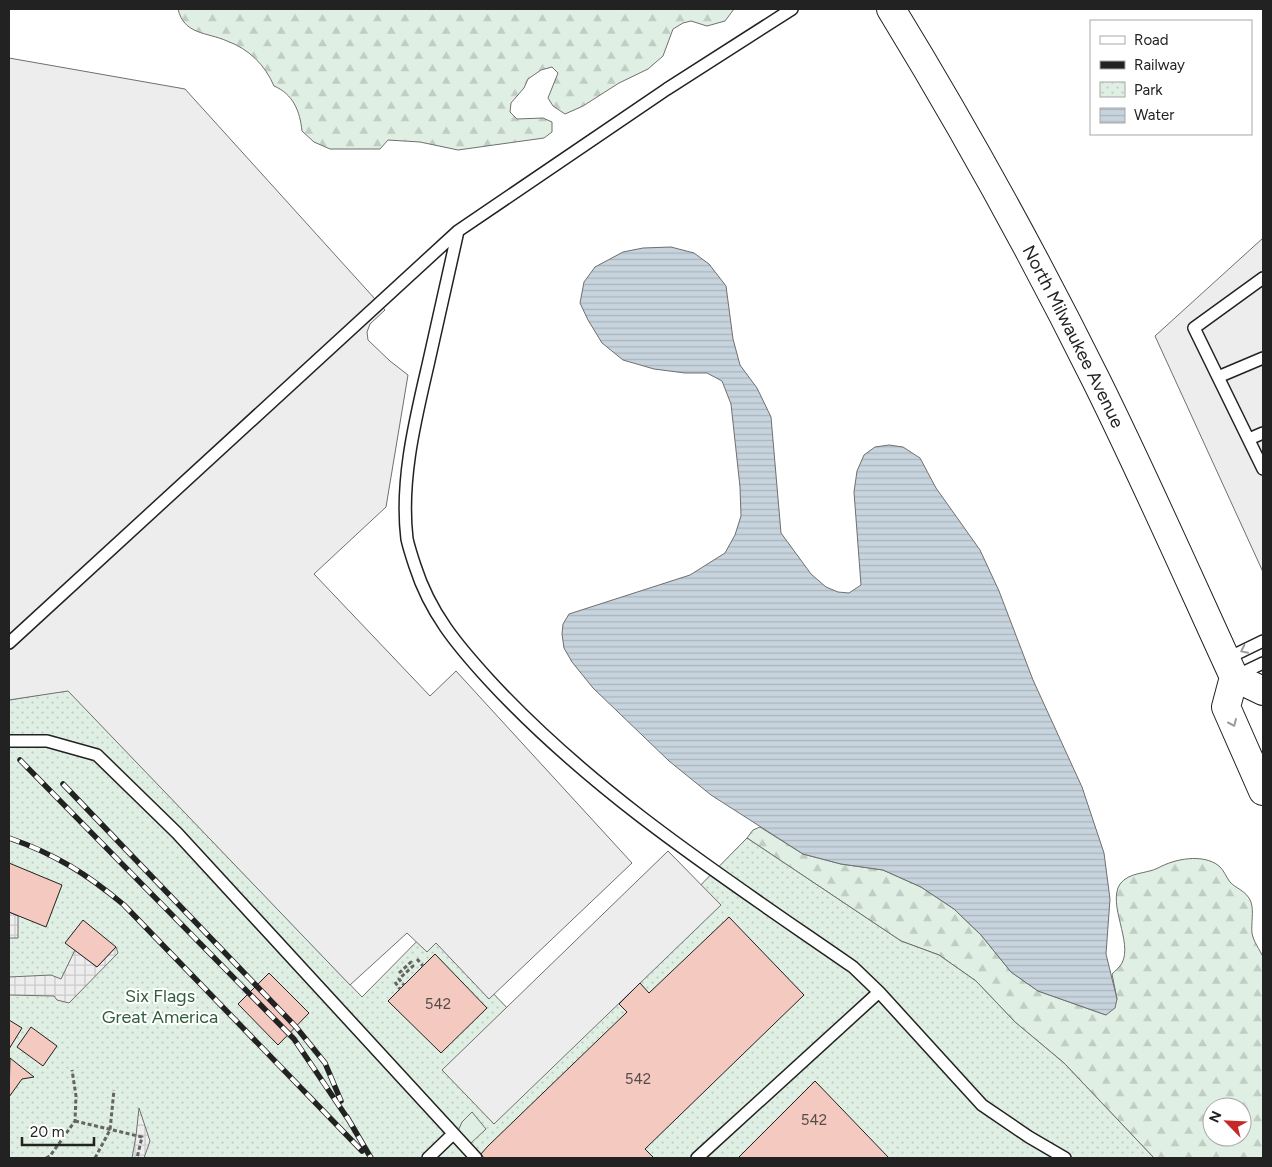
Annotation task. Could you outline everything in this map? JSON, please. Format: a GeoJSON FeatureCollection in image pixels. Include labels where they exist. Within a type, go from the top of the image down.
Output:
{"type":"FeatureCollection","features":[{"type":"Feature","properties":{"kind":"main road","name":"North Milwaukee Avenue"},"geometry":{"type":"LineString","coordinates":[[891,9],[977,154],[1059,307],[1098,384],[1230,668]]}},
{"type":"Feature","properties":{"kind":"main road"},"geometry":{"type":"LineString","coordinates":[[1263,691],[1230,668],[1226,707],[1263,792]]}},
{"type":"Feature","properties":{"kind":"lane"},"geometry":{"type":"LineString","coordinates":[[9,643],[458,231],[667,89],[792,9]]}},
{"type":"Feature","properties":{"kind":"lane"},"geometry":{"type":"LineString","coordinates":[[458,231],[417,413],[405,511],[408,542],[421,586],[440,621],[460,648],[548,740],[652,826],[853,968],[879,992],[982,1104],[1029,1137],[1065,1158]]}},
{"type":"Feature","properties":{"kind":"lane"},"geometry":{"type":"LineString","coordinates":[[1263,278],[1194,328],[1263,469]]}},
{"type":"Feature","properties":{"kind":"lane"},"geometry":{"type":"LineString","coordinates":[[1218,377],[1263,358]]}},
{"type":"Feature","properties":{"kind":"lane"},"geometry":{"type":"LineString","coordinates":[[1249,440],[1263,433]]}},
{"type":"Feature","properties":{"kind":"lane"},"geometry":{"type":"LineString","coordinates":[[1230,668],[1263,641]]}},
{"type":"Feature","properties":{"kind":"lane"},"geometry":{"type":"LineString","coordinates":[[1230,668],[1263,663]]}},
{"type":"Feature","properties":{"kind":"lane"},"geometry":{"type":"LineString","coordinates":[[9,741],[47,742],[97,755],[177,833],[476,1158]]}},
{"type":"Feature","properties":{"kind":"lane"},"geometry":{"type":"LineString","coordinates":[[697,1158],[879,992]]}},
{"type":"Feature","properties":{"kind":"lane"},"geometry":{"type":"LineString","coordinates":[[428,1158],[453,1134]]}},
{"type":"Feature","properties":{"kind":"path"},"geometry":{"type":"LineString","coordinates":[[418,959],[423,966]]}},
{"type":"Feature","properties":{"kind":"path"},"geometry":{"type":"LineString","coordinates":[[399,974],[411,962],[413,966],[399,979],[404,985]]}},
{"type":"Feature","properties":{"kind":"path"},"geometry":{"type":"LineString","coordinates":[[395,982],[400,988]]}},
{"type":"Feature","properties":{"kind":"path"},"geometry":{"type":"LineString","coordinates":[[46,1158],[51,1157],[75,1121],[76,1096],[72,1070]]}},
{"type":"Feature","properties":{"kind":"path"},"geometry":{"type":"LineString","coordinates":[[95,1158],[110,1130],[114,1090]]}},
{"type":"Feature","properties":{"kind":"path"},"geometry":{"type":"LineString","coordinates":[[75,1121],[142,1137],[137,1158]]}},
{"type":"Feature","properties":{"kind":"green space"},"geometry":{"type":"Polygon","coordinates":[[[178,9],[734,9],[725,21],[707,26],[691,21],[673,29],[663,56],[648,69],[619,83],[583,106],[565,114],[553,106],[548,98],[558,73],[552,67],[541,70],[528,79],[524,88],[511,103],[510,112],[517,119],[543,118],[552,122],[552,132],[544,138],[458,150],[420,142],[388,140],[380,149],[330,149],[314,142],[302,131],[297,110],[291,98],[281,89],[274,86],[266,71],[249,53],[235,44],[191,28],[185,24],[178,9]]]}},
{"type":"Feature","properties":{"kind":"green space","name":"Six Flags Great America"},"geometry":{"type":"Polygon","coordinates":[[[68,690],[362,997],[430,928],[543,1045],[747,838],[901,941],[939,955],[976,981],[1015,1022],[1064,1063],[1154,1158],[9,1158],[9,700],[68,690]]]}},
{"type":"Feature","properties":{"kind":"green space"},"geometry":{"type":"Polygon","coordinates":[[[760,827],[803,854],[841,864],[883,870],[921,887],[954,909],[981,935],[1011,972],[1038,991],[1106,1015],[1117,999],[1112,974],[1121,964],[1125,954],[1116,902],[1120,884],[1133,875],[1180,860],[1205,860],[1219,866],[1230,882],[1247,895],[1251,902],[1253,936],[1263,957],[1263,1158],[1154,1158],[1064,1063],[1015,1022],[976,981],[939,955],[901,941],[747,838],[753,830],[760,827]]]}},
{"type":"Feature","properties":{"kind":"green space"},"geometry":{"type":"Polygon","coordinates":[[[472,1112],[486,1129],[470,1144],[458,1131],[462,1122],[472,1112]]]}},
{"type":"Feature","properties":{"kind":"shaded area"},"geometry":{"type":"Polygon","coordinates":[[[9,58],[185,89],[385,310],[370,324],[367,332],[368,340],[408,375],[386,507],[314,574],[430,696],[456,671],[632,863],[489,999],[436,943],[427,952],[407,933],[350,985],[68,691],[9,700],[9,58]]]}},
{"type":"Feature","properties":{"kind":"shaded area"},"geometry":{"type":"Polygon","coordinates":[[[1263,238],[1263,572],[1155,336],[1263,238]]]}},
{"type":"Feature","properties":{"kind":"shaded area"},"geometry":{"type":"Polygon","coordinates":[[[668,851],[721,905],[494,1124],[442,1070],[668,851]]]}},
{"type":"Feature","properties":{"kind":"shaded area"},"geometry":{"type":"Polygon","coordinates":[[[9,912],[18,916],[18,938],[9,938],[9,912]]]}},
{"type":"Feature","properties":{"kind":"shaded area"},"geometry":{"type":"Polygon","coordinates":[[[116,947],[118,953],[69,1003],[57,1000],[54,996],[9,995],[9,977],[51,975],[61,979],[75,950],[97,967],[116,947]]]}},
{"type":"Feature","properties":{"kind":"shaded area"},"geometry":{"type":"Polygon","coordinates":[[[139,1108],[150,1141],[144,1158],[132,1158],[136,1136],[139,1108]]]}},
{"type":"Feature","properties":{"kind":"water"},"geometry":{"type":"Polygon","coordinates":[[[671,247],[694,253],[709,264],[726,286],[733,339],[740,365],[757,388],[771,417],[781,533],[811,574],[826,587],[838,592],[849,593],[861,585],[854,492],[857,471],[864,455],[875,447],[889,445],[903,447],[920,458],[936,488],[980,550],[999,591],[1033,680],[1082,787],[1104,853],[1110,899],[1106,954],[1117,999],[1115,1008],[1106,1015],[1038,991],[1011,972],[981,935],[954,909],[921,887],[883,870],[841,864],[803,854],[711,795],[669,761],[593,688],[572,662],[564,648],[563,624],[569,614],[690,575],[725,553],[735,535],[741,516],[740,487],[731,404],[722,381],[707,373],[685,373],[654,369],[623,360],[602,343],[580,303],[584,282],[595,267],[623,252],[643,248],[671,247]]]}},
{"type":"Feature","properties":{"kind":"building"},"geometry":{"type":"Polygon","coordinates":[[[9,863],[62,885],[46,927],[9,912],[9,863]]]}},
{"type":"Feature","properties":{"kind":"building"},"geometry":{"type":"Polygon","coordinates":[[[729,917],[804,995],[645,1149],[654,1158],[484,1158],[481,1154],[488,1146],[627,1012],[619,1004],[640,983],[649,993],[729,917]]]}},
{"type":"Feature","properties":{"kind":"building"},"geometry":{"type":"Polygon","coordinates":[[[83,920],[116,947],[97,967],[65,943],[83,920]]]}},
{"type":"Feature","properties":{"kind":"building"},"geometry":{"type":"Polygon","coordinates":[[[435,954],[487,1008],[441,1053],[388,1001],[435,954]]]}},
{"type":"Feature","properties":{"kind":"building"},"geometry":{"type":"Polygon","coordinates":[[[269,973],[309,1013],[278,1045],[238,1004],[269,973]]]}},
{"type":"Feature","properties":{"kind":"building"},"geometry":{"type":"Polygon","coordinates":[[[9,1020],[22,1028],[9,1049],[9,1020]]]}},
{"type":"Feature","properties":{"kind":"building"},"geometry":{"type":"Polygon","coordinates":[[[31,1027],[57,1046],[43,1066],[17,1047],[31,1027]]]}},
{"type":"Feature","properties":{"kind":"building"},"geometry":{"type":"Polygon","coordinates":[[[10,1058],[34,1077],[22,1079],[9,1097],[10,1058]]]}},
{"type":"Feature","properties":{"kind":"building"},"geometry":{"type":"Polygon","coordinates":[[[815,1081],[889,1158],[738,1158],[815,1081]]]}},
{"type":"Feature","properties":{"kind":"railway"},"geometry":{"type":"LineString","coordinates":[[20,760],[294,1039],[350,1122]]}},
{"type":"Feature","properties":{"kind":"railway"},"geometry":{"type":"LineString","coordinates":[[63,784],[296,1027],[325,1063],[341,1101]]}},
{"type":"Feature","properties":{"kind":"railway"},"geometry":{"type":"LineString","coordinates":[[9,838],[26,844],[70,866],[124,905],[362,1151]]}},
{"type":"Feature","properties":{"kind":"railway"},"geometry":{"type":"LineString","coordinates":[[347,1117],[371,1158]]}}]}
